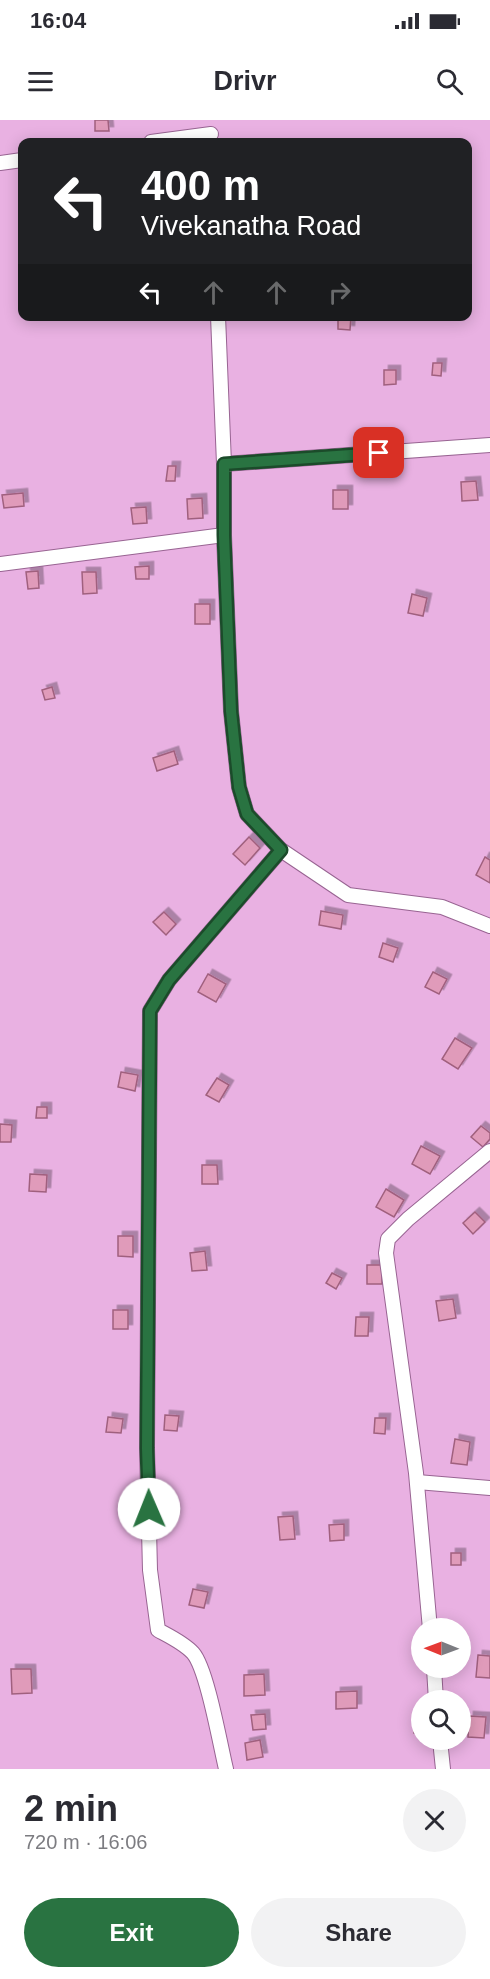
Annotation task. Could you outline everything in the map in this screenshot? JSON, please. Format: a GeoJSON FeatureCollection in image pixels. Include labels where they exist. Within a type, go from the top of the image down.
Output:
{"type":"FeatureCollection","features":[{"type":"Feature","properties":{"kind":"street"},"geometry":{"type":"LineString","coordinates":[[176,138],[211,132]]}},
{"type":"Feature","properties":{"kind":"street"},"geometry":{"type":"LineString","coordinates":[[0,163],[18,161]]}},
{"type":"Feature","properties":{"kind":"street"},"geometry":{"type":"LineString","coordinates":[[218,321],[231,711],[239,787],[247,814],[281,850],[348,895],[442,907],[490,926]]}},
{"type":"Feature","properties":{"kind":"street"},"geometry":{"type":"LineString","coordinates":[[224,464],[490,445]]}},
{"type":"Feature","properties":{"kind":"street"},"geometry":{"type":"LineString","coordinates":[[0,564],[224,535]]}},
{"type":"Feature","properties":{"kind":"street"},"geometry":{"type":"LineString","coordinates":[[226,1769],[202,1671],[193,1653],[158,1630],[150,1570],[147,1448],[150,1011],[169,980],[281,850]]}},
{"type":"Feature","properties":{"kind":"street"},"geometry":{"type":"LineString","coordinates":[[429,1618],[417,1482],[386,1253],[388,1239],[408,1219],[490,1151]]}},
{"type":"Feature","properties":{"kind":"street"},"geometry":{"type":"LineString","coordinates":[[417,1482],[490,1488]]}},
{"type":"Feature","properties":{"kind":"street"},"geometry":{"type":"LineString","coordinates":[[441,1750],[443,1769]]}},
{"type":"Feature","properties":{"kind":"building"},"geometry":{"type":"Polygon","coordinates":[[[95,120],[108,120],[109,131],[95,131],[95,120]]]}},
{"type":"Feature","properties":{"kind":"building"},"geometry":{"type":"Polygon","coordinates":[[[338,321],[351,321],[350,330],[338,329],[338,321]]]}},
{"type":"Feature","properties":{"kind":"building"},"geometry":{"type":"Polygon","coordinates":[[[433,363],[442,363],[441,376],[432,375],[433,363]]]}},
{"type":"Feature","properties":{"kind":"building"},"geometry":{"type":"Polygon","coordinates":[[[384,370],[396,370],[396,384],[384,385],[384,370]]]}},
{"type":"Feature","properties":{"kind":"building"},"geometry":{"type":"Polygon","coordinates":[[[168,466],[176,466],[175,481],[166,481],[168,466]]]}},
{"type":"Feature","properties":{"kind":"building"},"geometry":{"type":"Polygon","coordinates":[[[476,481],[478,500],[462,501],[461,482],[476,481]]]}},
{"type":"Feature","properties":{"kind":"building"},"geometry":{"type":"Polygon","coordinates":[[[333,490],[348,490],[348,509],[333,509],[333,490]]]}},
{"type":"Feature","properties":{"kind":"building"},"geometry":{"type":"Polygon","coordinates":[[[23,493],[24,506],[4,508],[2,495],[23,493]]]}},
{"type":"Feature","properties":{"kind":"building"},"geometry":{"type":"Polygon","coordinates":[[[202,498],[203,518],[188,519],[187,499],[202,498]]]}},
{"type":"Feature","properties":{"kind":"building"},"geometry":{"type":"Polygon","coordinates":[[[146,507],[147,523],[133,524],[131,508],[146,507]]]}},
{"type":"Feature","properties":{"kind":"building"},"geometry":{"type":"Polygon","coordinates":[[[149,566],[149,579],[136,579],[135,567],[149,566]]]}},
{"type":"Feature","properties":{"kind":"building"},"geometry":{"type":"Polygon","coordinates":[[[38,571],[39,588],[28,589],[26,572],[38,571]]]}},
{"type":"Feature","properties":{"kind":"building"},"geometry":{"type":"Polygon","coordinates":[[[82,572],[96,572],[97,593],[83,594],[82,572]]]}},
{"type":"Feature","properties":{"kind":"building"},"geometry":{"type":"Polygon","coordinates":[[[412,594],[427,598],[423,616],[408,613],[412,594]]]}},
{"type":"Feature","properties":{"kind":"building"},"geometry":{"type":"Polygon","coordinates":[[[195,604],[210,604],[210,624],[195,624],[195,604]]]}},
{"type":"Feature","properties":{"kind":"building"},"geometry":{"type":"Polygon","coordinates":[[[52,687],[55,698],[45,700],[42,690],[52,687]]]}},
{"type":"Feature","properties":{"kind":"building"},"geometry":{"type":"Polygon","coordinates":[[[174,751],[178,764],[157,771],[153,758],[174,751]]]}},
{"type":"Feature","properties":{"kind":"building"},"geometry":{"type":"Polygon","coordinates":[[[249,837],[260,848],[245,865],[233,854],[249,837]]]}},
{"type":"Feature","properties":{"kind":"building"},"geometry":{"type":"Polygon","coordinates":[[[485,857],[490,860],[490,883],[476,875],[485,857]]]}},
{"type":"Feature","properties":{"kind":"building"},"geometry":{"type":"Polygon","coordinates":[[[321,911],[343,915],[341,929],[319,925],[321,911]]]}},
{"type":"Feature","properties":{"kind":"building"},"geometry":{"type":"Polygon","coordinates":[[[164,912],[176,924],[166,935],[153,922],[164,912]]]}},
{"type":"Feature","properties":{"kind":"building"},"geometry":{"type":"Polygon","coordinates":[[[383,943],[398,948],[393,962],[379,957],[383,943]]]}},
{"type":"Feature","properties":{"kind":"building"},"geometry":{"type":"Polygon","coordinates":[[[433,972],[447,979],[439,994],[425,987],[433,972]]]}},
{"type":"Feature","properties":{"kind":"building"},"geometry":{"type":"Polygon","coordinates":[[[208,974],[226,984],[216,1002],[198,992],[208,974]]]}},
{"type":"Feature","properties":{"kind":"building"},"geometry":{"type":"Polygon","coordinates":[[[455,1038],[472,1048],[458,1069],[442,1059],[455,1038]]]}},
{"type":"Feature","properties":{"kind":"building"},"geometry":{"type":"Polygon","coordinates":[[[121,1072],[138,1075],[135,1091],[118,1087],[121,1072]]]}},
{"type":"Feature","properties":{"kind":"building"},"geometry":{"type":"Polygon","coordinates":[[[217,1078],[229,1085],[219,1102],[206,1095],[217,1078]]]}},
{"type":"Feature","properties":{"kind":"building"},"geometry":{"type":"Polygon","coordinates":[[[37,1107],[47,1107],[47,1118],[36,1118],[37,1107]]]}},
{"type":"Feature","properties":{"kind":"building"},"geometry":{"type":"Polygon","coordinates":[[[0,1124],[12,1125],[11,1142],[0,1142],[0,1124]]]}},
{"type":"Feature","properties":{"kind":"building"},"geometry":{"type":"Polygon","coordinates":[[[481,1126],[490,1133],[490,1139],[483,1147],[471,1137],[481,1126]]]}},
{"type":"Feature","properties":{"kind":"building"},"geometry":{"type":"Polygon","coordinates":[[[421,1146],[440,1156],[430,1174],[412,1164],[421,1146]]]}},
{"type":"Feature","properties":{"kind":"building"},"geometry":{"type":"Polygon","coordinates":[[[202,1165],[217,1165],[218,1184],[202,1184],[202,1165]]]}},
{"type":"Feature","properties":{"kind":"building"},"geometry":{"type":"Polygon","coordinates":[[[30,1174],[47,1175],[46,1192],[29,1191],[30,1174]]]}},
{"type":"Feature","properties":{"kind":"building"},"geometry":{"type":"Polygon","coordinates":[[[386,1189],[404,1200],[394,1217],[376,1207],[386,1189]]]}},
{"type":"Feature","properties":{"kind":"building"},"geometry":{"type":"Polygon","coordinates":[[[475,1212],[485,1222],[473,1234],[463,1223],[475,1212]]]}},
{"type":"Feature","properties":{"kind":"building"},"geometry":{"type":"Polygon","coordinates":[[[118,1236],[133,1236],[133,1257],[118,1256],[118,1236]]]}},
{"type":"Feature","properties":{"kind":"building"},"geometry":{"type":"Polygon","coordinates":[[[205,1251],[207,1270],[192,1271],[190,1253],[205,1251]]]}},
{"type":"Feature","properties":{"kind":"building"},"geometry":{"type":"Polygon","coordinates":[[[367,1265],[382,1265],[382,1284],[367,1284],[367,1265]]]}},
{"type":"Feature","properties":{"kind":"building"},"geometry":{"type":"Polygon","coordinates":[[[332,1273],[342,1278],[336,1289],[326,1283],[332,1273]]]}},
{"type":"Feature","properties":{"kind":"building"},"geometry":{"type":"Polygon","coordinates":[[[453,1299],[456,1318],[439,1321],[436,1301],[453,1299]]]}},
{"type":"Feature","properties":{"kind":"building"},"geometry":{"type":"Polygon","coordinates":[[[113,1310],[128,1310],[128,1329],[113,1329],[113,1310]]]}},
{"type":"Feature","properties":{"kind":"building"},"geometry":{"type":"Polygon","coordinates":[[[356,1317],[369,1317],[368,1336],[355,1336],[356,1317]]]}},
{"type":"Feature","properties":{"kind":"building"},"geometry":{"type":"Polygon","coordinates":[[[165,1415],[179,1416],[177,1431],[164,1430],[165,1415]]]}},
{"type":"Feature","properties":{"kind":"building"},"geometry":{"type":"Polygon","coordinates":[[[108,1417],[123,1419],[121,1433],[106,1432],[108,1417]]]}},
{"type":"Feature","properties":{"kind":"building"},"geometry":{"type":"Polygon","coordinates":[[[375,1418],[386,1418],[385,1434],[374,1433],[375,1418]]]}},
{"type":"Feature","properties":{"kind":"building"},"geometry":{"type":"Polygon","coordinates":[[[455,1439],[470,1442],[467,1465],[451,1463],[455,1439]]]}},
{"type":"Feature","properties":{"kind":"building"},"geometry":{"type":"Polygon","coordinates":[[[293,1516],[295,1539],[280,1540],[278,1517],[293,1516]]]}},
{"type":"Feature","properties":{"kind":"building"},"geometry":{"type":"Polygon","coordinates":[[[344,1524],[344,1540],[330,1541],[329,1525],[344,1524]]]}},
{"type":"Feature","properties":{"kind":"building"},"geometry":{"type":"Polygon","coordinates":[[[451,1553],[461,1553],[461,1565],[451,1565],[451,1553]]]}},
{"type":"Feature","properties":{"kind":"building"},"geometry":{"type":"Polygon","coordinates":[[[193,1589],[208,1592],[204,1608],[189,1605],[193,1589]]]}},
{"type":"Feature","properties":{"kind":"building"},"geometry":{"type":"Polygon","coordinates":[[[478,1655],[490,1656],[490,1678],[476,1677],[478,1655]]]}},
{"type":"Feature","properties":{"kind":"building"},"geometry":{"type":"Polygon","coordinates":[[[11,1669],[31,1669],[32,1693],[12,1694],[11,1669]]]}},
{"type":"Feature","properties":{"kind":"building"},"geometry":{"type":"Polygon","coordinates":[[[264,1674],[265,1695],[244,1696],[244,1675],[264,1674]]]}},
{"type":"Feature","properties":{"kind":"building"},"geometry":{"type":"Polygon","coordinates":[[[357,1691],[357,1708],[336,1709],[336,1692],[357,1691]]]}},
{"type":"Feature","properties":{"kind":"building"},"geometry":{"type":"Polygon","coordinates":[[[265,1714],[266,1729],[253,1730],[251,1715],[265,1714]]]}},
{"type":"Feature","properties":{"kind":"building"},"geometry":{"type":"Polygon","coordinates":[[[471,1716],[486,1717],[484,1738],[471,1737],[471,1716]]]}},
{"type":"Feature","properties":{"kind":"building"},"geometry":{"type":"Polygon","coordinates":[[[260,1740],[263,1757],[247,1760],[245,1743],[260,1740]]]}},
{"type":"Feature","properties":{"kind":"route"},"geometry":{"type":"LineString","coordinates":[[149,1509],[147,1448],[150,1011],[169,980],[281,850],[247,814],[239,787],[231,711],[224,535],[224,464],[379,453]]}}]}
